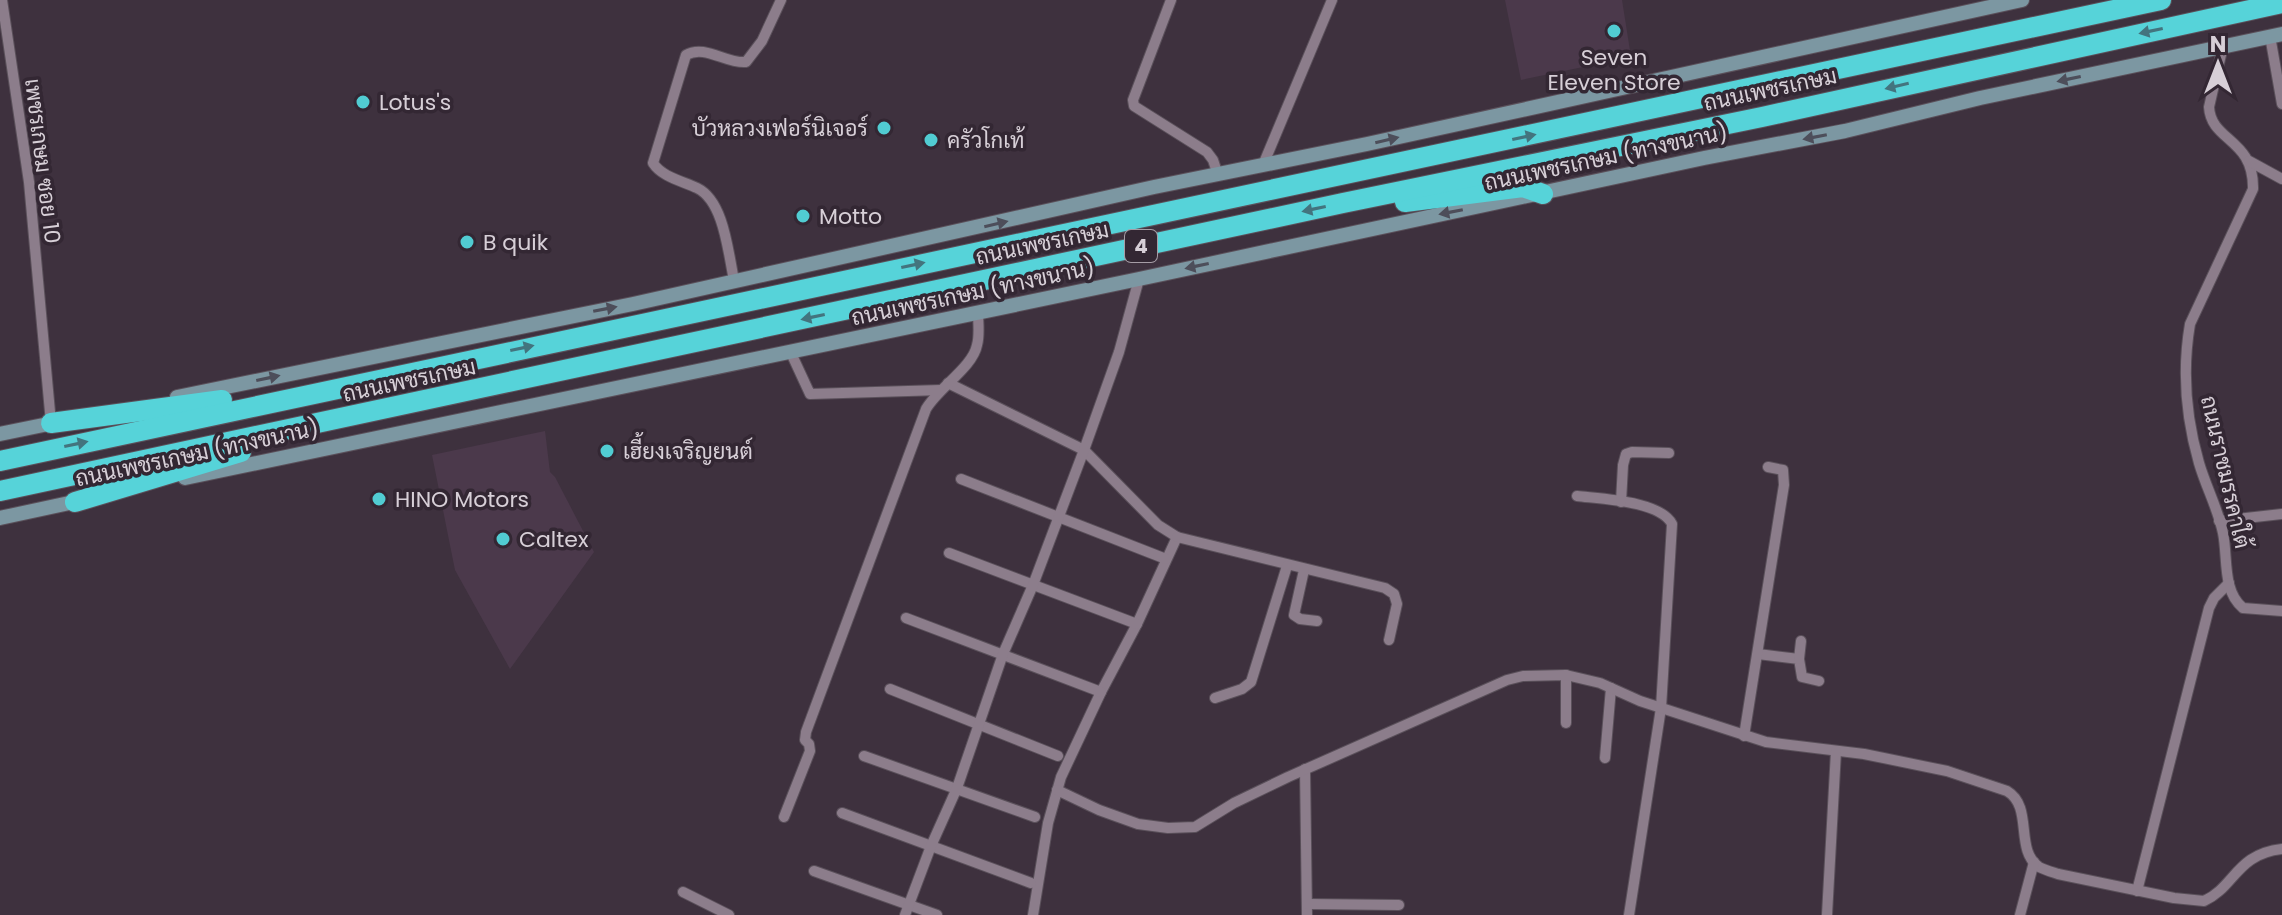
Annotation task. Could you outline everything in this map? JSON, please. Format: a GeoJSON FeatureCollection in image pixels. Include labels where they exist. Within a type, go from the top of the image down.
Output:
{"type":"FeatureCollection","features":[{"type":"Feature","properties":{"kind":"highway","name":"ถนนเพชรเกษม"},"geometry":{"type":"LineString","coordinates":[[0,461],[2161,0]]}},
{"type":"Feature","properties":{"kind":"highway","name":"ถนนเพชรเกษม"},"geometry":{"type":"LineString","coordinates":[[0,491],[1343,203],[1762,117],[2282,3]]}},
{"type":"Feature","properties":{"kind":"highway"},"geometry":{"type":"LineString","coordinates":[[1343,203],[1354,209],[1523,187],[1543,194]]}},
{"type":"Feature","properties":{"kind":"highway"},"geometry":{"type":"LineString","coordinates":[[51,423],[371,380]]}},
{"type":"Feature","properties":{"kind":"highway"},"geometry":{"type":"LineString","coordinates":[[75,502],[379,411]]}},
{"type":"Feature","properties":{"kind":"main road"},"geometry":{"type":"LineString","coordinates":[[0,434],[633,304],[2022,0]]}},
{"type":"Feature","properties":{"kind":"main road","name":"ถนนเพชรเกษม (ทางขนาน)"},"geometry":{"type":"LineString","coordinates":[[0,518],[1704,158],[1845,131],[1980,98],[2276,35]]}},
{"type":"Feature","properties":{"kind":"street","name":"เพชรเกษม ซอย 10"},"geometry":{"type":"LineString","coordinates":[[2,0],[3,38],[29,182],[51,423]]}},
{"type":"Feature","properties":{"kind":"street"},"geometry":{"type":"LineString","coordinates":[[734,280],[715,203],[700,190],[671,177],[653,163],[686,55],[699,51],[737,63],[746,62],[762,41],[781,0]]}},
{"type":"Feature","properties":{"kind":"street"},"geometry":{"type":"LineString","coordinates":[[1171,0],[1133,100],[1134,106],[1207,152],[1218,175]]}},
{"type":"Feature","properties":{"kind":"street"},"geometry":{"type":"LineString","coordinates":[[1263,165],[1332,0]]}},
{"type":"Feature","properties":{"kind":"street"},"geometry":{"type":"LineString","coordinates":[[2276,35],[2282,104]]}},
{"type":"Feature","properties":{"kind":"street"},"geometry":{"type":"LineString","coordinates":[[2223,46],[2209,107],[2210,116],[2249,161],[2282,179]]}},
{"type":"Feature","properties":{"kind":"street","name":"ถนนราชมรรคาใต้"},"geometry":{"type":"LineString","coordinates":[[2249,161],[2253,189],[2247,206],[2190,324],[2186,349],[2188,417],[2227,551],[2229,583],[2236,602],[2243,608],[2282,611]]}},
{"type":"Feature","properties":{"kind":"street"},"geometry":{"type":"LineString","coordinates":[[907,910],[957,788],[1003,654],[1033,585],[1084,450],[1119,352],[1139,279]]}},
{"type":"Feature","properties":{"kind":"street"},"geometry":{"type":"LineString","coordinates":[[784,817],[810,751],[805,740],[806,732],[926,409],[973,354],[977,345],[978,312]]}},
{"type":"Feature","properties":{"kind":"street"},"geometry":{"type":"LineString","coordinates":[[791,353],[810,394],[944,386],[1084,450],[1150,517],[1177,537],[1385,588],[1394,594],[1397,604],[1389,640]]}},
{"type":"Feature","properties":{"kind":"street"},"geometry":{"type":"LineString","coordinates":[[1621,502],[1626,454],[1669,453]]}},
{"type":"Feature","properties":{"kind":"street"},"geometry":{"type":"LineString","coordinates":[[1744,736],[1785,478],[1783,470],[1768,467]]}},
{"type":"Feature","properties":{"kind":"street"},"geometry":{"type":"LineString","coordinates":[[961,479],[1166,559]]}},
{"type":"Feature","properties":{"kind":"street"},"geometry":{"type":"LineString","coordinates":[[1577,496],[1661,511],[1671,521],[1661,708],[1629,915]]}},
{"type":"Feature","properties":{"kind":"street"},"geometry":{"type":"LineString","coordinates":[[2219,521],[2282,514]]}},
{"type":"Feature","properties":{"kind":"street"},"geometry":{"type":"LineString","coordinates":[[1033,915],[1048,823],[1057,790],[1177,537]]}},
{"type":"Feature","properties":{"kind":"street"},"geometry":{"type":"LineString","coordinates":[[949,553],[1137,624]]}},
{"type":"Feature","properties":{"kind":"street"},"geometry":{"type":"LineString","coordinates":[[1215,698],[1242,689],[1251,682],[1287,566]]}},
{"type":"Feature","properties":{"kind":"street"},"geometry":{"type":"LineString","coordinates":[[1304,570],[1294,615],[1317,621]]}},
{"type":"Feature","properties":{"kind":"street"},"geometry":{"type":"LineString","coordinates":[[2137,891],[2209,608],[2229,583]]}},
{"type":"Feature","properties":{"kind":"street"},"geometry":{"type":"LineString","coordinates":[[906,618],[1101,692]]}},
{"type":"Feature","properties":{"kind":"street"},"geometry":{"type":"LineString","coordinates":[[1801,641],[1799,659],[1802,677],[1819,681]]}},
{"type":"Feature","properties":{"kind":"street"},"geometry":{"type":"LineString","coordinates":[[1758,654],[1799,659]]}},
{"type":"Feature","properties":{"kind":"street"},"geometry":{"type":"LineString","coordinates":[[1057,790],[1138,824],[1168,828],[1195,827],[1234,803],[1305,769],[1507,680],[1523,676],[1566,675],[1766,742],[1947,771],[2007,791],[2020,804],[2029,855],[2041,868],[2058,874],[2204,901],[2251,858],[2282,849]]}},
{"type":"Feature","properties":{"kind":"street"},"geometry":{"type":"LineString","coordinates":[[1566,675],[1566,723]]}},
{"type":"Feature","properties":{"kind":"street"},"geometry":{"type":"LineString","coordinates":[[1605,758],[1611,688]]}},
{"type":"Feature","properties":{"kind":"street"},"geometry":{"type":"LineString","coordinates":[[890,689],[1058,756]]}},
{"type":"Feature","properties":{"kind":"street"},"geometry":{"type":"LineString","coordinates":[[1827,915],[1836,751]]}},
{"type":"Feature","properties":{"kind":"street"},"geometry":{"type":"LineString","coordinates":[[864,756],[1035,817]]}},
{"type":"Feature","properties":{"kind":"street"},"geometry":{"type":"LineString","coordinates":[[1305,769],[1307,910],[1399,905]]}},
{"type":"Feature","properties":{"kind":"street"},"geometry":{"type":"LineString","coordinates":[[842,813],[1031,883]]}},
{"type":"Feature","properties":{"kind":"street"},"geometry":{"type":"LineString","coordinates":[[2020,915],[2034,862]]}},
{"type":"Feature","properties":{"kind":"street"},"geometry":{"type":"LineString","coordinates":[[814,871],[907,910],[937,915]]}},
{"type":"Feature","properties":{"kind":"street"},"geometry":{"type":"LineString","coordinates":[[683,892],[729,915]]}},
{"type":"Feature","properties":{"kind":"shaded area"},"geometry":{"type":"Polygon","coordinates":[[[1505,0],[1622,0],[1631,57],[1521,80],[1505,0]]]}},
{"type":"Feature","properties":{"kind":"shaded area"},"geometry":{"type":"Polygon","coordinates":[[[545,431],[550,472],[594,552],[510,669],[455,570],[432,455],[545,431]]]}},
{"type":"Feature","properties":{"kind":"place","name":"Seven Eleven Store"},"geometry":{"type":"Point","coordinates":[1614,31]}},
{"type":"Feature","properties":{"kind":"place","name":"Lotus's"},"geometry":{"type":"Point","coordinates":[363,102]}},
{"type":"Feature","properties":{"kind":"place","name":"บัวหลวงเฟอร์นิเจอร์"},"geometry":{"type":"Point","coordinates":[884,128]}},
{"type":"Feature","properties":{"kind":"place","name":"ครัวโกเท้"},"geometry":{"type":"Point","coordinates":[931,140]}},
{"type":"Feature","properties":{"kind":"place","name":"Motto"},"geometry":{"type":"Point","coordinates":[803,216]}},
{"type":"Feature","properties":{"kind":"place","name":"B quik"},"geometry":{"type":"Point","coordinates":[467,242]}},
{"type":"Feature","properties":{"kind":"place","name":"เฮี้ยงเจริญยนต์"},"geometry":{"type":"Point","coordinates":[607,451]}},
{"type":"Feature","properties":{"kind":"place","name":"HINO Motors"},"geometry":{"type":"Point","coordinates":[379,499]}},
{"type":"Feature","properties":{"kind":"place","name":"Caltex"},"geometry":{"type":"Point","coordinates":[503,539]}}]}
